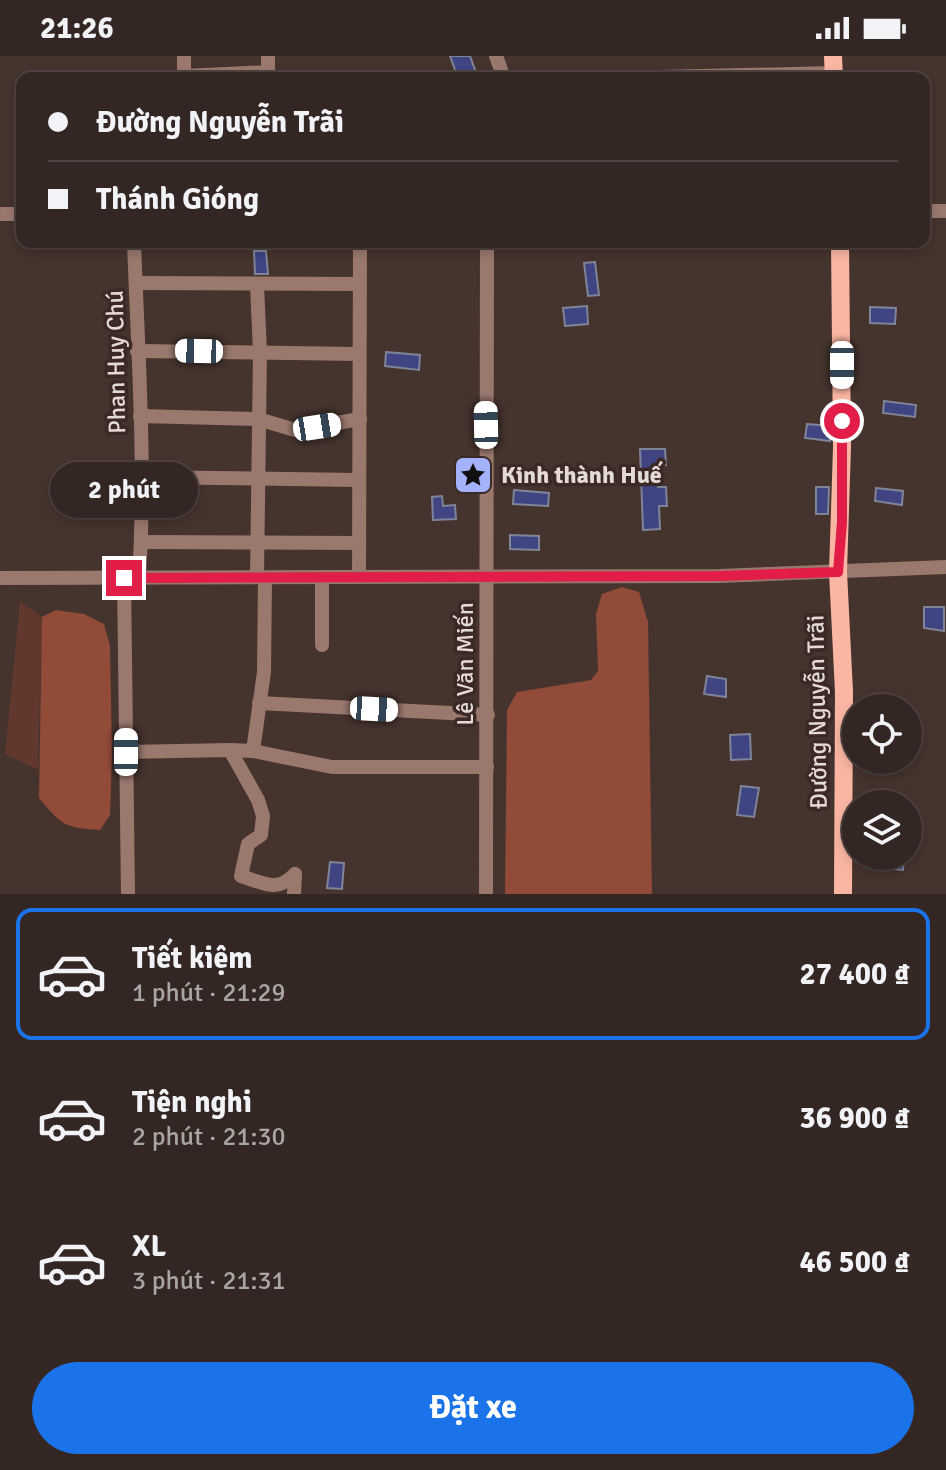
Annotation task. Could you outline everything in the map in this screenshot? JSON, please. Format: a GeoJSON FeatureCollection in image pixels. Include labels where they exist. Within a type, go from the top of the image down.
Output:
{"type":"FeatureCollection","features":[{"type":"Feature","properties":{"kind":"main road","name":"Đường Nguyễn Trãi"},"geometry":{"type":"LineString","coordinates":[[840,248],[842,462],[838,572],[844,692],[843,894]]}},
{"type":"Feature","properties":{"kind":"street"},"geometry":{"type":"LineString","coordinates":[[761,72],[834,69]]}},
{"type":"Feature","properties":{"kind":"street","name":"Phan Huy Chú"},"geometry":{"type":"LineString","coordinates":[[128,894],[126,752],[132,578],[141,542],[134,248]]}},
{"type":"Feature","properties":{"kind":"street"},"geometry":{"type":"LineString","coordinates":[[359,577],[360,248]]}},
{"type":"Feature","properties":{"kind":"street","name":"Lê Văn Miến"},"geometry":{"type":"LineString","coordinates":[[486,894],[487,248]]}},
{"type":"Feature","properties":{"kind":"street"},"geometry":{"type":"LineString","coordinates":[[136,283],[358,284]]}},
{"type":"Feature","properties":{"kind":"street"},"geometry":{"type":"LineString","coordinates":[[253,751],[264,672],[258,544],[260,352],[257,285]]}},
{"type":"Feature","properties":{"kind":"street"},"geometry":{"type":"LineString","coordinates":[[137,351],[359,354]]}},
{"type":"Feature","properties":{"kind":"street"},"geometry":{"type":"LineString","coordinates":[[140,416],[258,419],[295,430],[360,419]]}},
{"type":"Feature","properties":{"kind":"street"},"geometry":{"type":"LineString","coordinates":[[140,477],[358,480]]}},
{"type":"Feature","properties":{"kind":"street"},"geometry":{"type":"LineString","coordinates":[[141,542],[359,543]]}},
{"type":"Feature","properties":{"kind":"street"},"geometry":{"type":"LineString","coordinates":[[0,578],[719,576],[946,567]]}},
{"type":"Feature","properties":{"kind":"street"},"geometry":{"type":"LineString","coordinates":[[322,577],[322,645]]}},
{"type":"Feature","properties":{"kind":"street"},"geometry":{"type":"LineString","coordinates":[[259,703],[488,715]]}},
{"type":"Feature","properties":{"kind":"street"},"geometry":{"type":"LineString","coordinates":[[230,750],[258,800],[263,816],[261,835],[248,844],[241,876],[276,886],[286,884],[295,874],[294,894]]}},
{"type":"Feature","properties":{"kind":"street"},"geometry":{"type":"LineString","coordinates":[[126,752],[253,751],[332,767],[487,767]]}},
{"type":"Feature","properties":{"kind":"shaded area"},"geometry":{"type":"Polygon","coordinates":[[[622,587],[639,592],[648,622],[652,894],[505,894],[507,710],[517,692],[591,680],[598,671],[596,614],[602,594],[622,587]]]}},
{"type":"Feature","properties":{"kind":"shaded area"},"geometry":{"type":"Polygon","coordinates":[[[20,601],[42,617],[38,770],[5,754],[20,601]]]}},
{"type":"Feature","properties":{"kind":"shaded area"},"geometry":{"type":"Polygon","coordinates":[[[56,610],[84,614],[104,624],[110,646],[110,815],[100,830],[65,823],[39,798],[42,617],[56,610]]]}},
{"type":"Feature","properties":{"kind":"building"},"geometry":{"type":"Polygon","coordinates":[[[450,56],[470,56],[476,72],[456,72],[450,56]]]}},
{"type":"Feature","properties":{"kind":"building"},"geometry":{"type":"Polygon","coordinates":[[[254,251],[266,251],[268,274],[255,274],[254,251]]]}},
{"type":"Feature","properties":{"kind":"building"},"geometry":{"type":"Polygon","coordinates":[[[595,262],[599,295],[588,296],[584,263],[595,262]]]}},
{"type":"Feature","properties":{"kind":"building"},"geometry":{"type":"Polygon","coordinates":[[[587,306],[588,324],[565,326],[563,308],[587,306]]]}},
{"type":"Feature","properties":{"kind":"building"},"geometry":{"type":"Polygon","coordinates":[[[870,307],[896,308],[895,324],[870,323],[870,307]]]}},
{"type":"Feature","properties":{"kind":"building"},"geometry":{"type":"Polygon","coordinates":[[[386,352],[420,355],[419,370],[385,366],[386,352]]]}},
{"type":"Feature","properties":{"kind":"building"},"geometry":{"type":"Polygon","coordinates":[[[884,401],[916,405],[915,417],[883,413],[884,401]]]}},
{"type":"Feature","properties":{"kind":"building"},"geometry":{"type":"Polygon","coordinates":[[[807,424],[830,426],[830,441],[805,438],[807,424]]]}},
{"type":"Feature","properties":{"kind":"building"},"geometry":{"type":"Polygon","coordinates":[[[640,449],[665,449],[666,465],[658,465],[658,487],[666,487],[667,506],[659,506],[660,529],[643,530],[640,449]]]}},
{"type":"Feature","properties":{"kind":"building"},"geometry":{"type":"Polygon","coordinates":[[[816,487],[829,487],[828,514],[816,514],[816,487]]]}},
{"type":"Feature","properties":{"kind":"building"},"geometry":{"type":"Polygon","coordinates":[[[876,488],[903,491],[902,505],[875,501],[876,488]]]}},
{"type":"Feature","properties":{"kind":"building"},"geometry":{"type":"Polygon","coordinates":[[[514,490],[549,493],[548,506],[513,504],[514,490]]]}},
{"type":"Feature","properties":{"kind":"building"},"geometry":{"type":"Polygon","coordinates":[[[442,496],[443,506],[455,505],[456,519],[433,520],[432,497],[442,496]]]}},
{"type":"Feature","properties":{"kind":"building"},"geometry":{"type":"Polygon","coordinates":[[[510,535],[539,536],[539,550],[510,549],[510,535]]]}},
{"type":"Feature","properties":{"kind":"building"},"geometry":{"type":"Polygon","coordinates":[[[924,607],[944,607],[944,631],[924,628],[924,607]]]}},
{"type":"Feature","properties":{"kind":"building"},"geometry":{"type":"Polygon","coordinates":[[[707,676],[726,679],[726,697],[704,694],[707,676]]]}},
{"type":"Feature","properties":{"kind":"building"},"geometry":{"type":"Polygon","coordinates":[[[750,734],[751,759],[731,760],[730,735],[750,734]]]}},
{"type":"Feature","properties":{"kind":"building"},"geometry":{"type":"Polygon","coordinates":[[[741,786],[759,788],[754,817],[737,815],[741,786]]]}},
{"type":"Feature","properties":{"kind":"building"},"geometry":{"type":"Polygon","coordinates":[[[330,862],[344,863],[342,889],[327,888],[330,862]]]}},
{"type":"Feature","properties":{"kind":"place","name":"Kinh thành Huế"},"geometry":{"type":"Point","coordinates":[473,475]}},
{"type":"Feature","properties":{"kind":"route"},"geometry":{"type":"LineString","coordinates":[[124,578],[719,576],[838,572],[842,522],[842,421]]}}]}
